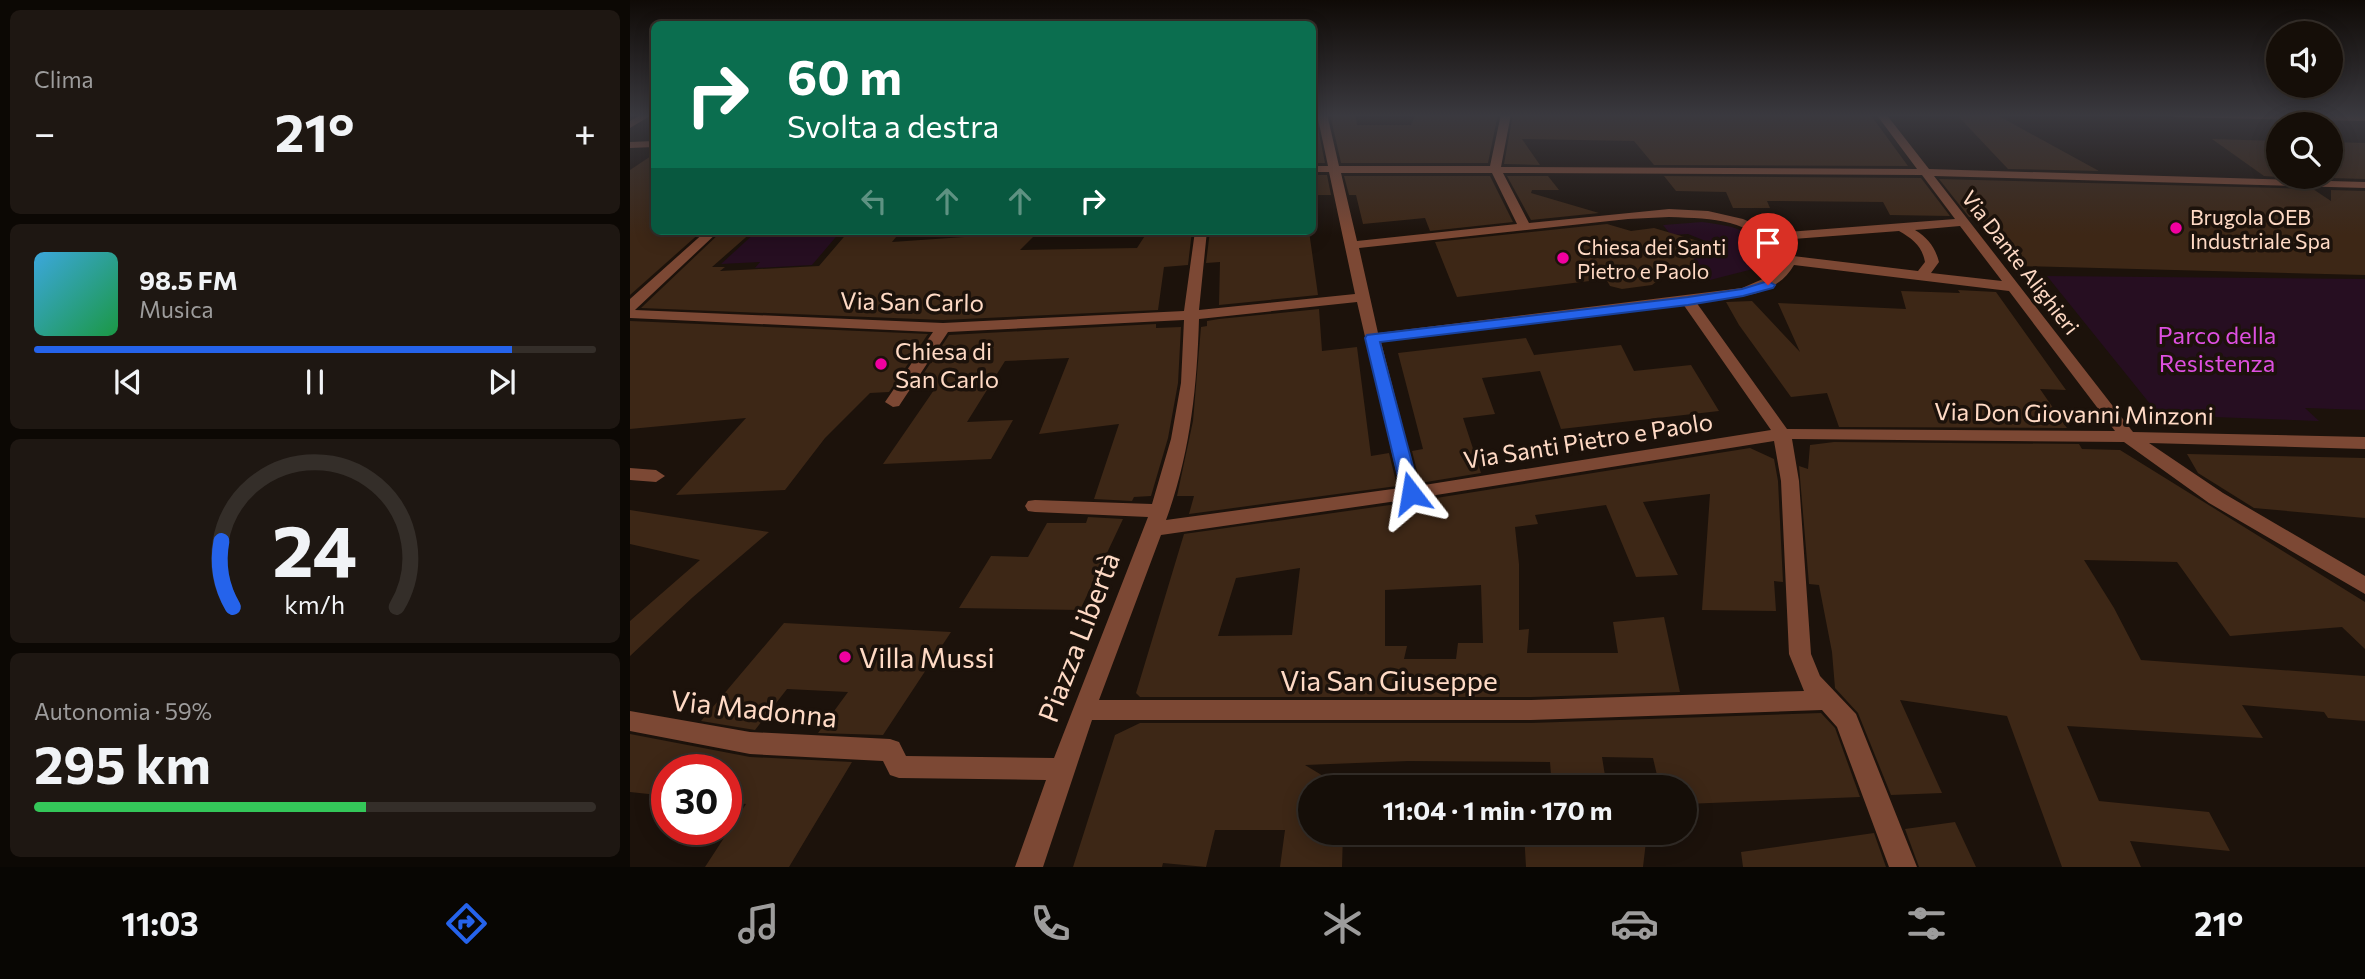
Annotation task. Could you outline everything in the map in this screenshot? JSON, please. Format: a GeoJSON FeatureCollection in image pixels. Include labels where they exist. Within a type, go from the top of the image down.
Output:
{"type":"FeatureCollection","features":[{"type":"Feature","properties":{"kind":"street"},"geometry":{"type":"LineString","coordinates":[[1331,154],[1372,338],[1411,493]]}},
{"type":"Feature","properties":{"kind":"street"},"geometry":{"type":"LineString","coordinates":[[1498,154],[1495,169],[1525,227]]}},
{"type":"Feature","properties":{"kind":"street","name":"Via Dante Alighieri"},"geometry":{"type":"LineString","coordinates":[[1912,154],[2128,436],[2216,498],[2365,586]]}},
{"type":"Feature","properties":{"kind":"street"},"geometry":{"type":"LineString","coordinates":[[1316,169],[1925,172],[2365,185]]}},
{"type":"Feature","properties":{"kind":"street"},"geometry":{"type":"LineString","coordinates":[[1353,245],[1652,214],[1718,216],[1745,223],[1772,237],[1783,246],[1789,260],[1784,274],[1768,285],[1743,292],[1688,301],[1372,338]]}},
{"type":"Feature","properties":{"kind":"street"},"geometry":{"type":"LineString","coordinates":[[1772,237],[1964,222]]}},
{"type":"Feature","properties":{"kind":"street"},"geometry":{"type":"LineString","coordinates":[[1902,227],[1920,237],[1930,250],[1932,262],[1922,276]]}},
{"type":"Feature","properties":{"kind":"street"},"geometry":{"type":"LineString","coordinates":[[630,307],[709,235]]}},
{"type":"Feature","properties":{"kind":"street","name":"Piazza Libertà"},"geometry":{"type":"LineString","coordinates":[[1029,867],[1083,710],[1157,520],[1180,439],[1189,383],[1192,315],[1201,235]]}},
{"type":"Feature","properties":{"kind":"street"},"geometry":{"type":"LineString","coordinates":[[1789,260],[2014,287]]}},
{"type":"Feature","properties":{"kind":"street","name":"Via San Carlo"},"geometry":{"type":"LineString","coordinates":[[630,314],[943,328],[1192,315],[1363,297]]}},
{"type":"Feature","properties":{"kind":"street"},"geometry":{"type":"LineString","coordinates":[[1688,301],[1782,434],[1790,481],[1800,654],[1810,681],[1847,721],[1903,867]]}},
{"type":"Feature","properties":{"kind":"street"},"geometry":{"type":"LineString","coordinates":[[893,402],[943,328]]}},
{"type":"Feature","properties":{"kind":"street","name":"Via Don Giovanni Minzoni"},"geometry":{"type":"LineString","coordinates":[[1782,434],[2128,436],[2365,443]]}},
{"type":"Feature","properties":{"kind":"street","name":"Via Santi Pietro e Paolo"},"geometry":{"type":"LineString","coordinates":[[1035,506],[1157,520],[1411,493],[1782,434]]}},
{"type":"Feature","properties":{"kind":"street"},"geometry":{"type":"LineString","coordinates":[[630,474],[656,476]]}},
{"type":"Feature","properties":{"kind":"street","name":"Via San Giuseppe"},"geometry":{"type":"LineString","coordinates":[[1083,710],[1531,710],[1825,700]]}},
{"type":"Feature","properties":{"kind":"street","name":"Via Madonna"},"geometry":{"type":"LineString","coordinates":[[630,721],[750,743],[890,750],[900,767],[1063,769]]}},
{"type":"Feature","properties":{"kind":"green space"},"geometry":{"type":"Polygon","coordinates":[[[1702,222],[1731,227],[1750,235],[1762,248],[1765,258],[1757,268],[1710,280],[1691,258],[1707,257],[1713,250],[1708,242],[1688,234],[1671,235],[1663,225],[1702,222]]]}},
{"type":"Feature","properties":{"kind":"green space"},"geometry":{"type":"Polygon","coordinates":[[[753,235],[838,235],[812,265],[755,268],[760,262],[721,264],[753,235]]]}},
{"type":"Feature","properties":{"kind":"green space","name":"Parco della Resistenza"},"geometry":{"type":"Polygon","coordinates":[[[2047,276],[2365,279],[2365,410],[2305,408],[2319,421],[2159,415],[2047,276]]]}},
{"type":"Feature","properties":{"kind":"building"},"geometry":{"type":"Polygon","coordinates":[[[1316,154],[1323,154],[1325,163],[1316,163],[1316,154]]]}},
{"type":"Feature","properties":{"kind":"building"},"geometry":{"type":"Polygon","coordinates":[[[1339,154],[1490,154],[1488,163],[1341,163],[1339,154]]]}},
{"type":"Feature","properties":{"kind":"building"},"geometry":{"type":"Polygon","coordinates":[[[1506,154],[1533,154],[1540,165],[1504,164],[1506,154]]]}},
{"type":"Feature","properties":{"kind":"building"},"geometry":{"type":"Polygon","coordinates":[[[1645,154],[1900,154],[1908,166],[1654,165],[1645,154]]]}},
{"type":"Feature","properties":{"kind":"building"},"geometry":{"type":"Polygon","coordinates":[[[1994,154],[2069,154],[2099,171],[2008,169],[1994,154]]]}},
{"type":"Feature","properties":{"kind":"building"},"geometry":{"type":"Polygon","coordinates":[[[2234,154],[2266,154],[2264,176],[2234,154]]]}},
{"type":"Feature","properties":{"kind":"building"},"geometry":{"type":"Polygon","coordinates":[[[2343,154],[2365,154],[2365,179],[2343,178],[2343,154]]]}},
{"type":"Feature","properties":{"kind":"building"},"geometry":{"type":"Polygon","coordinates":[[[651,156],[651,235],[698,235],[630,295],[630,170],[651,156]]]}},
{"type":"Feature","properties":{"kind":"building"},"geometry":{"type":"Polygon","coordinates":[[[1316,175],[1327,175],[1331,195],[1316,195],[1316,175]]]}},
{"type":"Feature","properties":{"kind":"building"},"geometry":{"type":"Polygon","coordinates":[[[1344,176],[1490,176],[1513,222],[1430,231],[1425,218],[1363,224],[1356,195],[1349,195],[1344,176]]]}},
{"type":"Feature","properties":{"kind":"building"},"geometry":{"type":"Polygon","coordinates":[[[1507,176],[1548,176],[1559,190],[1532,190],[1531,193],[1599,213],[1531,220],[1507,176]]]}},
{"type":"Feature","properties":{"kind":"building"},"geometry":{"type":"Polygon","coordinates":[[[1664,176],[1921,178],[1950,216],[1890,215],[1883,202],[1767,201],[1770,208],[1733,208],[1726,192],[1676,191],[1664,176]]]}},
{"type":"Feature","properties":{"kind":"building","name":"Brugola OEB Industriale Spa"},"geometry":{"type":"Polygon","coordinates":[[[1939,179],[2313,189],[2331,201],[2331,190],[2365,191],[2365,275],[2018,266],[1979,217],[1969,217],[1939,179]]]}},
{"type":"Feature","properties":{"kind":"building","name":"Chiesa dei Santi Pietro e Paolo"},"geometry":{"type":"Polygon","coordinates":[[[1607,224],[1631,231],[1654,228],[1705,243],[1686,271],[1666,274],[1652,285],[1622,289],[1610,286],[1606,279],[1457,297],[1435,242],[1607,224]]]}},
{"type":"Feature","properties":{"kind":"building"},"geometry":{"type":"Polygon","coordinates":[[[718,235],[748,235],[712,267],[725,267],[720,271],[819,266],[846,235],[898,235],[892,242],[1035,235],[1020,250],[1137,248],[1145,235],[1192,235],[1188,265],[1164,267],[1158,310],[943,320],[641,308],[718,235]]]}},
{"type":"Feature","properties":{"kind":"building"},"geometry":{"type":"Polygon","coordinates":[[[1210,235],[1310,235],[1318,295],[1219,305],[1220,262],[1206,263],[1210,235]]]}},
{"type":"Feature","properties":{"kind":"building"},"geometry":{"type":"Polygon","coordinates":[[[1958,290],[1996,292],[2066,390],[2040,389],[2067,428],[1839,427],[1827,393],[1791,397],[1739,325],[1726,302],[1752,301],[1800,352],[1778,303],[1906,309],[1901,291],[1960,293],[1958,290]]]}},
{"type":"Feature","properties":{"kind":"building"},"geometry":{"type":"Polygon","coordinates":[[[1319,309],[1322,351],[1357,347],[1371,456],[1389,453],[1397,486],[1189,514],[1194,496],[1177,496],[1193,421],[1201,327],[1207,326],[1207,321],[1219,319],[1319,309]]]}},
{"type":"Feature","properties":{"kind":"building"},"geometry":{"type":"Polygon","coordinates":[[[630,321],[928,334],[889,392],[870,393],[825,438],[785,490],[676,495],[746,418],[630,429],[630,321]]]}},
{"type":"Feature","properties":{"kind":"building"},"geometry":{"type":"Polygon","coordinates":[[[1156,324],[1156,328],[1181,327],[1178,383],[1168,438],[1151,496],[1134,497],[1132,501],[1094,499],[1119,424],[1039,434],[1069,358],[1005,361],[967,422],[1013,420],[991,459],[883,464],[934,390],[912,391],[949,335],[1156,324]]]}},
{"type":"Feature","properties":{"kind":"building"},"geometry":{"type":"Polygon","coordinates":[[[1526,338],[1534,355],[1621,345],[1634,371],[1691,365],[1719,411],[1561,429],[1540,371],[1482,378],[1495,414],[1463,418],[1481,473],[1420,483],[1412,451],[1423,449],[1398,353],[1526,338]]]}},
{"type":"Feature","properties":{"kind":"building"},"geometry":{"type":"Polygon","coordinates":[[[1834,442],[2079,444],[2082,449],[2120,450],[2365,602],[2365,649],[2342,627],[2230,636],[2177,562],[2084,560],[2114,608],[2141,660],[2365,676],[2365,721],[2328,718],[2324,712],[2242,705],[2263,738],[2067,726],[2099,801],[2209,812],[2230,851],[2130,841],[2141,867],[2062,867],[2007,716],[1900,700],[1942,793],[1891,795],[1858,713],[1835,688],[1832,652],[1819,585],[1809,584],[1799,466],[1808,469],[1810,445],[1834,442]]]}},
{"type":"Feature","properties":{"kind":"building"},"geometry":{"type":"Polygon","coordinates":[[[1750,448],[1774,459],[1778,481],[1783,582],[1774,581],[1776,611],[1702,610],[1710,494],[1643,502],[1678,575],[1636,577],[1606,505],[1535,515],[1538,524],[1515,527],[1519,564],[1519,630],[1529,629],[1527,653],[1618,653],[1613,622],[1664,617],[1680,692],[1531,697],[1140,697],[1136,693],[1184,534],[1411,502],[1750,448]],[[1300,568],[1236,578],[1218,636],[1292,635],[1300,568]],[[1481,585],[1385,590],[1385,646],[1407,646],[1404,659],[1456,659],[1458,643],[1483,643],[1481,585]]]}},
{"type":"Feature","properties":{"kind":"building"},"geometry":{"type":"Polygon","coordinates":[[[2187,454],[2365,458],[2365,518],[2254,508],[2198,473],[2187,454]]]}},
{"type":"Feature","properties":{"kind":"building"},"geometry":{"type":"Polygon","coordinates":[[[630,510],[769,532],[630,656],[630,621],[700,560],[630,544],[630,510]]]}},
{"type":"Feature","properties":{"kind":"building"},"geometry":{"type":"Polygon","coordinates":[[[1088,517],[1123,519],[1080,610],[959,608],[991,556],[1028,557],[1047,523],[1086,523],[1088,517]]]}},
{"type":"Feature","properties":{"kind":"building","name":"Villa Mussi"},"geometry":{"type":"Polygon","coordinates":[[[784,623],[951,632],[883,735],[818,733],[848,692],[787,689],[755,730],[701,721],[784,623]]]}},
{"type":"Feature","properties":{"kind":"building"},"geometry":{"type":"Polygon","coordinates":[[[1821,713],[1835,728],[1860,797],[1697,804],[1697,775],[1657,775],[1653,758],[1602,757],[1605,775],[1551,775],[1550,762],[1408,761],[1305,765],[1322,775],[1298,775],[1298,845],[1343,845],[1342,867],[1280,867],[1285,830],[1215,830],[1206,867],[1163,863],[1162,867],[1073,867],[1115,735],[1140,723],[1531,723],[1821,713]]]}},
{"type":"Feature","properties":{"kind":"building"},"geometry":{"type":"Polygon","coordinates":[[[630,734],[734,754],[651,754],[651,794],[630,792],[630,734]]]}},
{"type":"Feature","properties":{"kind":"building"},"geometry":{"type":"Polygon","coordinates":[[[742,755],[852,762],[789,867],[705,867],[719,845],[742,845],[742,810],[746,804],[742,804],[742,755]]]}},
{"type":"Feature","properties":{"kind":"building"},"geometry":{"type":"Polygon","coordinates":[[[1955,822],[1976,867],[1919,867],[1905,829],[1955,822]]]}},
{"type":"Feature","properties":{"kind":"building"},"geometry":{"type":"Polygon","coordinates":[[[1874,833],[1886,867],[1743,867],[1741,852],[1874,833]]]}},
{"type":"Feature","properties":{"kind":"building"},"geometry":{"type":"Polygon","coordinates":[[[1525,845],[1646,845],[1643,867],[1526,867],[1525,845]]]}},
{"type":"Feature","properties":{"kind":"place","name":"Brugola OEB Industriale Spa"},"geometry":{"type":"Point","coordinates":[2176,228]}},
{"type":"Feature","properties":{"kind":"place","name":"Chiesa dei Santi Pietro e Paolo"},"geometry":{"type":"Point","coordinates":[1563,258]}},
{"type":"Feature","properties":{"kind":"place","name":"Chiesa di San Carlo"},"geometry":{"type":"Point","coordinates":[881,364]}},
{"type":"Feature","properties":{"kind":"place","name":"Villa Mussi"},"geometry":{"type":"Point","coordinates":[845,657]}},
{"type":"Feature","properties":{"kind":"route"},"geometry":{"type":"LineString","coordinates":[[1411,493],[1372,338],[1688,301],[1768,285]]}}]}
